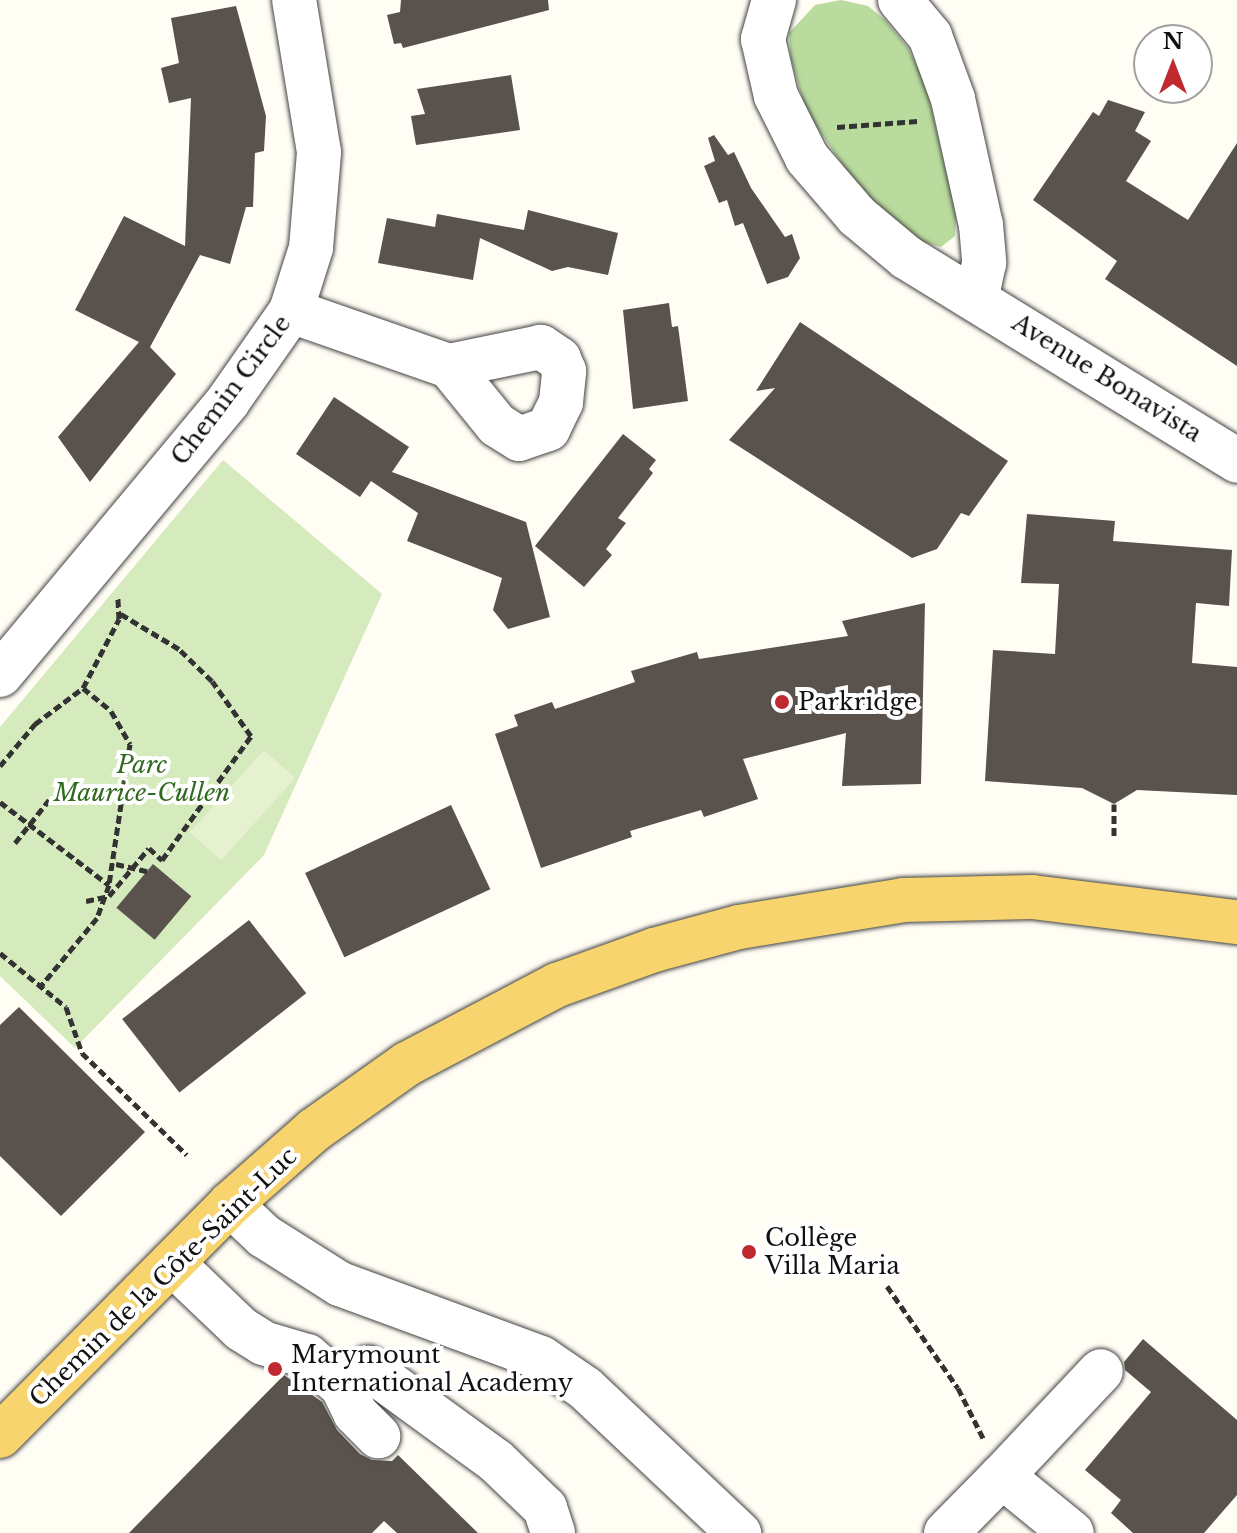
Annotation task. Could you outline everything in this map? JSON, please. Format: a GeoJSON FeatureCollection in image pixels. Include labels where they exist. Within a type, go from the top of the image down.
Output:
{"type":"FeatureCollection","features":[{"type":"Feature","properties":{"kind":"main road","name":"Chemin de la Côte-Saint-Luc"},"geometry":{"type":"LineString","coordinates":[[0,1436],[230,1204],[362,1093],[456,1035],[557,985],[702,936],[823,910],[983,896],[1093,901],[1237,922]]}},
{"type":"Feature","properties":{"kind":"street","name":"Chemin Circle"},"geometry":{"type":"LineString","coordinates":[[0,675],[228,401],[291,311],[311,248],[319,152],[294,0]]}},
{"type":"Feature","properties":{"kind":"street","name":"Avenue Bonavista"},"geometry":{"type":"LineString","coordinates":[[774,0],[764,26],[769,74],[787,123],[813,167],[882,240],[1237,461]]}},
{"type":"Feature","properties":{"kind":"street"},"geometry":{"type":"LineString","coordinates":[[900,0],[930,36],[953,99],[981,225],[984,263],[977,297]]}},
{"type":"Feature","properties":{"kind":"street"},"geometry":{"type":"LineString","coordinates":[[291,311],[449,366]]}},
{"type":"Feature","properties":{"kind":"street"},"geometry":{"type":"LineString","coordinates":[[230,1204],[264,1236],[340,1284],[541,1358],[605,1405],[739,1533]]}},
{"type":"Feature","properties":{"kind":"street"},"geometry":{"type":"LineString","coordinates":[[172,1263],[241,1329],[263,1343],[307,1356],[342,1386],[355,1413],[378,1436]]}},
{"type":"Feature","properties":{"kind":"street"},"geometry":{"type":"LineString","coordinates":[[342,1386],[368,1368],[496,1461],[545,1508],[553,1533]]}},
{"type":"Feature","properties":{"kind":"street"},"geometry":{"type":"LineString","coordinates":[[946,1533],[996,1465],[1101,1371]]}},
{"type":"Feature","properties":{"kind":"street"},"geometry":{"type":"LineString","coordinates":[[996,1465],[1072,1533]]}},
{"type":"Feature","properties":{"kind":"path"},"geometry":{"type":"LineString","coordinates":[[864,118],[865,126]]}},
{"type":"Feature","properties":{"kind":"path"},"geometry":{"type":"LineString","coordinates":[[828,129],[925,120]]}},
{"type":"Feature","properties":{"kind":"path"},"geometry":{"type":"LineString","coordinates":[[0,766],[41,718],[83,688],[119,613],[113,585]]}},
{"type":"Feature","properties":{"kind":"path"},"geometry":{"type":"LineString","coordinates":[[41,986],[149,848],[162,860],[251,736],[212,681],[179,649],[119,613]]}},
{"type":"Feature","properties":{"kind":"path"},"geometry":{"type":"LineString","coordinates":[[83,688],[111,711],[130,744],[114,836],[116,864],[109,896]]}},
{"type":"Feature","properties":{"kind":"path"},"geometry":{"type":"LineString","coordinates":[[15,843],[49,800]]}},
{"type":"Feature","properties":{"kind":"path"},"geometry":{"type":"LineString","coordinates":[[0,802],[109,885]]}},
{"type":"Feature","properties":{"kind":"path"},"geometry":{"type":"LineString","coordinates":[[1114,804],[1114,838]]}},
{"type":"Feature","properties":{"kind":"path"},"geometry":{"type":"LineString","coordinates":[[116,864],[147,871]]}},
{"type":"Feature","properties":{"kind":"path"},"geometry":{"type":"LineString","coordinates":[[86,901],[109,896]]}},
{"type":"Feature","properties":{"kind":"path"},"geometry":{"type":"LineString","coordinates":[[0,953],[66,1007],[82,1053],[187,1155]]}},
{"type":"Feature","properties":{"kind":"path"},"geometry":{"type":"LineString","coordinates":[[887,1286],[958,1388],[996,1465]]}},
{"type":"Feature","properties":{"kind":"green space"},"geometry":{"type":"Polygon","coordinates":[[[841,0],[868,6],[885,20],[908,48],[926,85],[956,214],[955,236],[941,247],[920,241],[862,193],[806,111],[791,59],[789,33],[815,5],[841,0]]]}},
{"type":"Feature","properties":{"kind":"green space","name":"Parc Maurice-Cullen"},"geometry":{"type":"Polygon","coordinates":[[[223,460],[382,594],[264,855],[75,1048],[0,976],[0,727],[223,460]]]}},
{"type":"Feature","properties":{"kind":"green space"},"geometry":{"type":"Polygon","coordinates":[[[264,750],[295,778],[221,861],[190,832],[264,750]]]}},
{"type":"Feature","properties":{"kind":"building"},"geometry":{"type":"Polygon","coordinates":[[[401,0],[548,0],[549,10],[403,48],[401,43],[394,44],[387,15],[400,12],[401,0]]]}},
{"type":"Feature","properties":{"kind":"building"},"geometry":{"type":"Polygon","coordinates":[[[236,6],[266,116],[264,151],[255,153],[253,207],[246,207],[230,264],[200,255],[150,347],[176,374],[90,482],[58,437],[139,342],[75,310],[124,216],[185,246],[191,98],[169,103],[161,68],[179,63],[171,18],[236,6]]]}},
{"type":"Feature","properties":{"kind":"building"},"geometry":{"type":"Polygon","coordinates":[[[511,75],[520,130],[416,145],[411,116],[425,114],[417,89],[511,75]]]}},
{"type":"Feature","properties":{"kind":"building"},"geometry":{"type":"Polygon","coordinates":[[[1108,100],[1145,112],[1135,131],[1151,141],[1126,181],[1188,220],[1237,143],[1237,366],[1105,279],[1117,261],[1033,200],[1093,112],[1099,116],[1108,100]]]}},
{"type":"Feature","properties":{"kind":"building"},"geometry":{"type":"Polygon","coordinates":[[[714,135],[728,155],[734,152],[751,188],[785,237],[792,234],[800,258],[788,277],[767,284],[743,223],[735,226],[727,200],[719,203],[704,166],[715,161],[708,138],[714,135]]]}},
{"type":"Feature","properties":{"kind":"building"},"geometry":{"type":"Polygon","coordinates":[[[528,210],[618,233],[608,275],[568,267],[552,271],[480,238],[473,280],[378,263],[387,218],[435,227],[437,214],[524,230],[528,210]]]}},
{"type":"Feature","properties":{"kind":"building"},"geometry":{"type":"Polygon","coordinates":[[[669,303],[672,327],[678,326],[688,401],[633,409],[623,310],[669,303]]]}},
{"type":"Feature","properties":{"kind":"building"},"geometry":{"type":"Polygon","coordinates":[[[800,322],[1008,461],[969,516],[961,513],[937,549],[912,558],[729,440],[775,388],[756,391],[800,322]]]}},
{"type":"Feature","properties":{"kind":"building"},"geometry":{"type":"Polygon","coordinates":[[[334,397],[409,447],[392,472],[526,522],[550,617],[508,629],[493,610],[502,578],[407,541],[418,513],[371,481],[360,497],[296,454],[334,397]]]}},
{"type":"Feature","properties":{"kind":"building"},"geometry":{"type":"Polygon","coordinates":[[[623,434],[656,460],[649,469],[653,473],[618,518],[626,523],[606,549],[612,555],[584,587],[535,546],[623,434]]]}},
{"type":"Feature","properties":{"kind":"building"},"geometry":{"type":"Polygon","coordinates":[[[1027,514],[1115,521],[1113,541],[1232,550],[1229,606],[1196,603],[1192,663],[1237,667],[1237,795],[1137,790],[1114,804],[1082,788],[985,781],[993,650],[1055,654],[1059,584],[1021,583],[1027,514]]]}},
{"type":"Feature","properties":{"kind":"building","name":"Parkridge"},"geometry":{"type":"Polygon","coordinates":[[[925,603],[921,784],[842,786],[846,733],[743,759],[758,799],[704,817],[701,810],[630,831],[632,837],[541,868],[495,734],[518,726],[514,715],[552,702],[555,709],[635,682],[631,671],[697,652],[699,659],[848,636],[842,621],[925,603]]]}},
{"type":"Feature","properties":{"kind":"building"},"geometry":{"type":"Polygon","coordinates":[[[451,805],[490,889],[344,957],[305,873],[451,805]]]}},
{"type":"Feature","properties":{"kind":"building"},"geometry":{"type":"Polygon","coordinates":[[[153,864],[191,896],[155,940],[116,908],[153,864]]]}},
{"type":"Feature","properties":{"kind":"building"},"geometry":{"type":"Polygon","coordinates":[[[249,920],[306,993],[179,1092],[122,1019],[249,920]]]}},
{"type":"Feature","properties":{"kind":"building"},"geometry":{"type":"Polygon","coordinates":[[[19,1007],[145,1132],[61,1216],[0,1156],[0,1025],[19,1007]]]}},
{"type":"Feature","properties":{"kind":"building"},"geometry":{"type":"Polygon","coordinates":[[[1143,1339],[1237,1420],[1237,1495],[1204,1533],[1133,1533],[1111,1513],[1121,1500],[1085,1470],[1151,1392],[1125,1370],[1124,1362],[1143,1339]]]}},
{"type":"Feature","properties":{"kind":"building"},"geometry":{"type":"Polygon","coordinates":[[[284,1375],[322,1402],[337,1430],[360,1454],[372,1460],[392,1461],[398,1455],[478,1533],[397,1533],[384,1521],[372,1533],[129,1533],[284,1375]]]}},
{"type":"Feature","properties":{"kind":"place","name":"Parkridge"},"geometry":{"type":"Point","coordinates":[782,702]}},
{"type":"Feature","properties":{"kind":"place","name":"Collège Villa Maria"},"geometry":{"type":"Point","coordinates":[749,1252]}},
{"type":"Feature","properties":{"kind":"place","name":"Marymount International Academy"},"geometry":{"type":"Point","coordinates":[275,1369]}}]}
